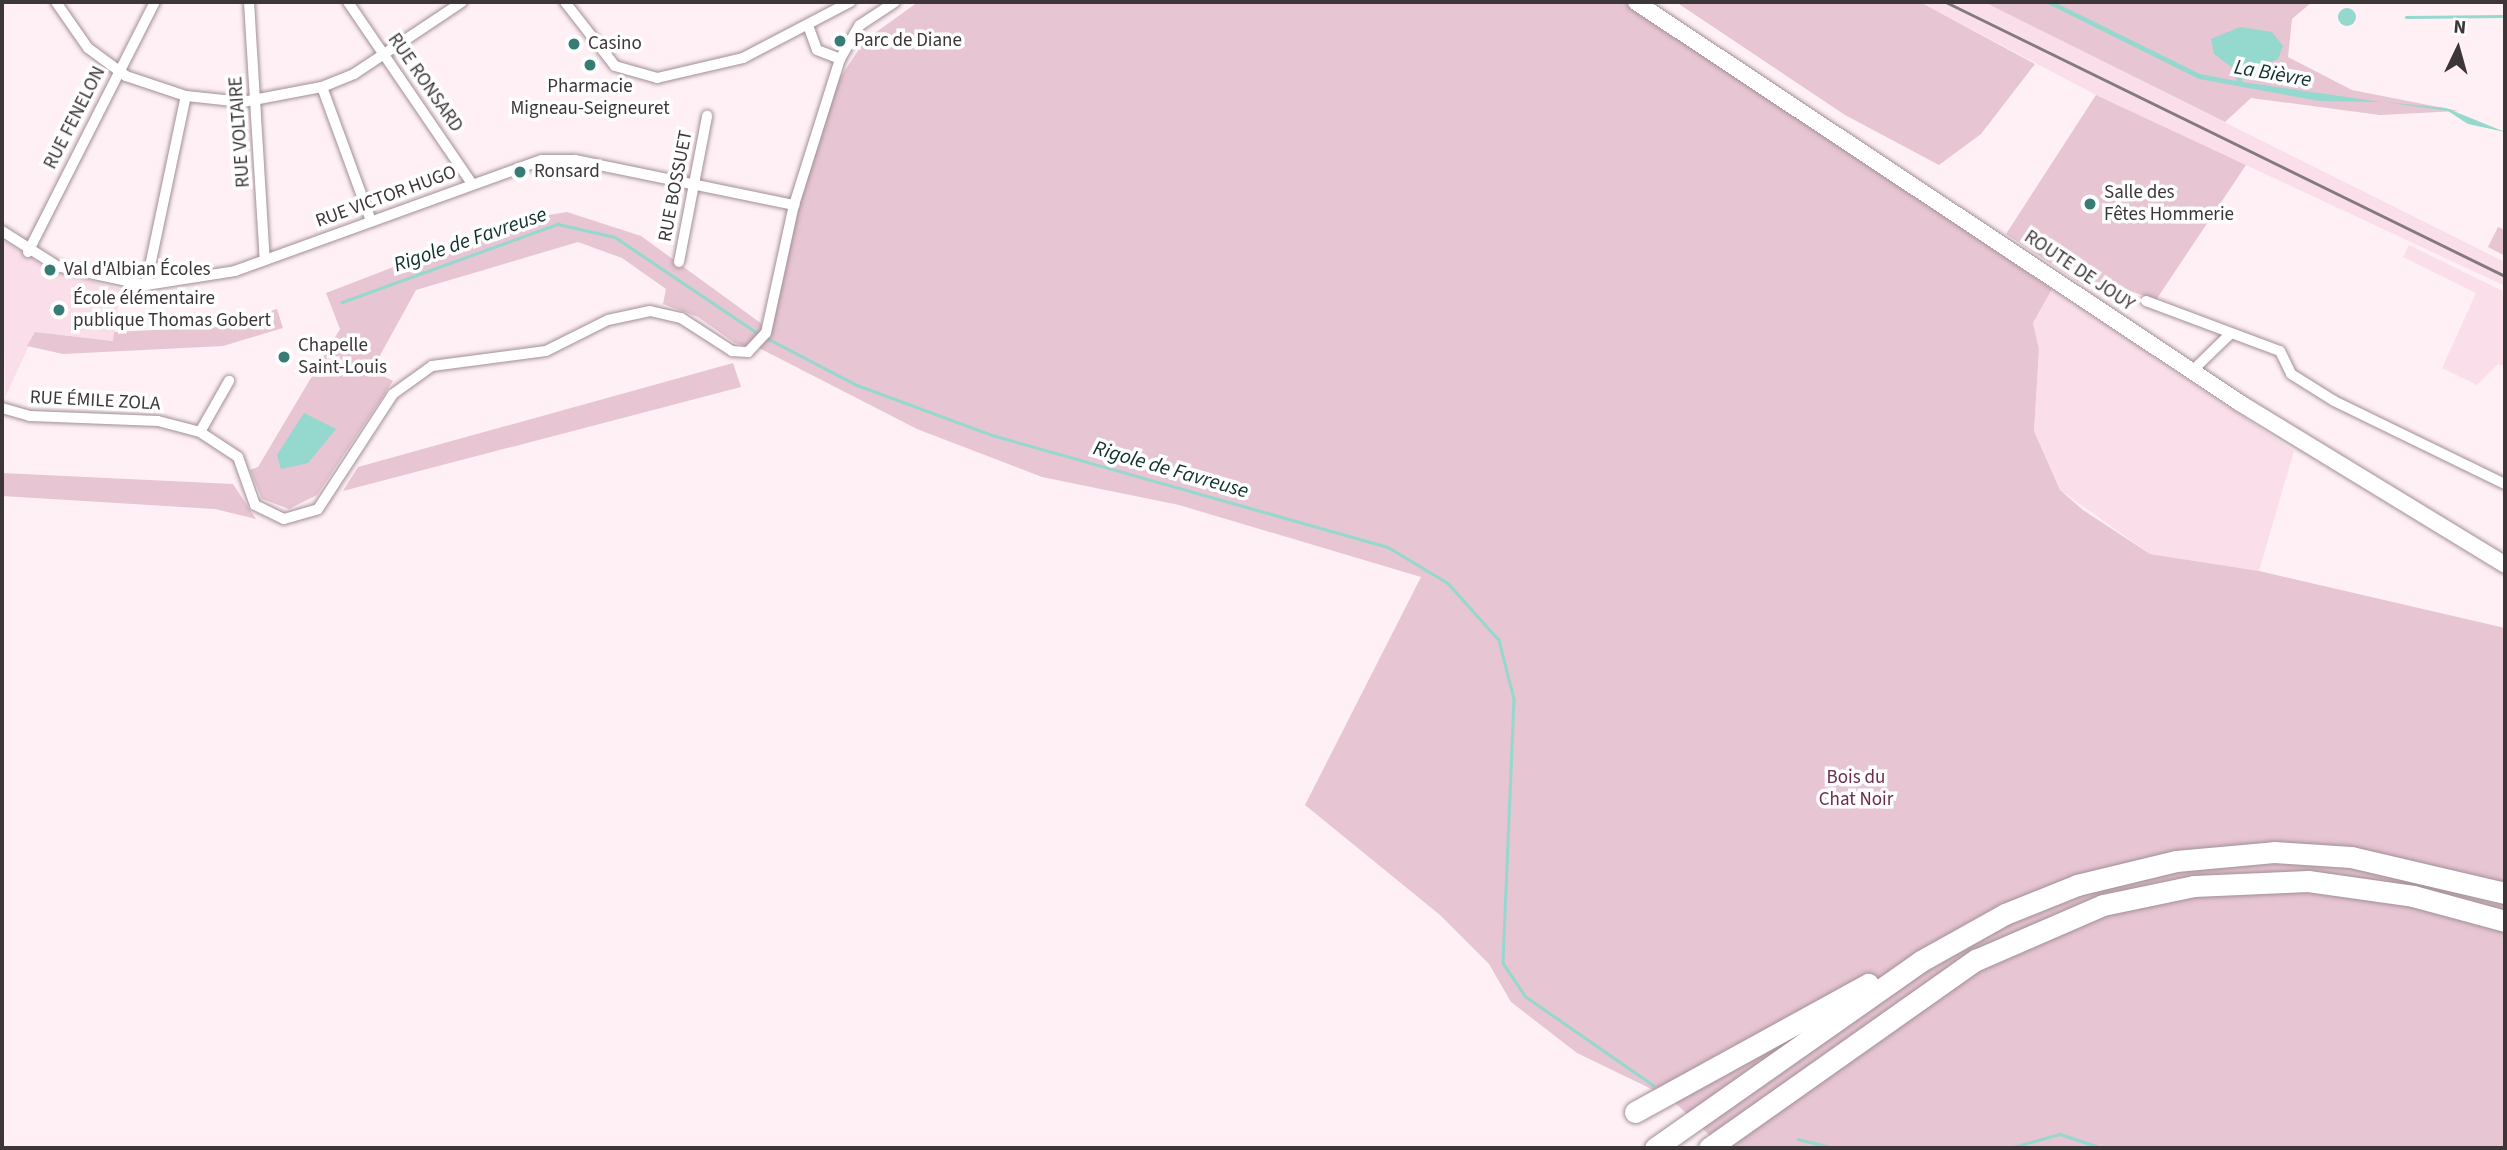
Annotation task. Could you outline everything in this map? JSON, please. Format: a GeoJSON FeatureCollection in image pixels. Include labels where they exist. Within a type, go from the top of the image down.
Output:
{"type":"FeatureCollection","features":[{"type":"Feature","properties":{"kind":"highway"},"geometry":{"type":"LineString","coordinates":[[1655,1148],[1921,961],[2005,914],[2077,885],[2189,859],[2274,852],[2351,857],[2505,893]]}},
{"type":"Feature","properties":{"kind":"highway"},"geometry":{"type":"LineString","coordinates":[[1709,1148],[1946,978],[2029,933],[2103,905],[2193,886],[2297,881],[2413,896],[2505,921]]}},
{"type":"Feature","properties":{"kind":"highway"},"geometry":{"type":"LineString","coordinates":[[1635,1112],[1897,967],[1921,961]]}},
{"type":"Feature","properties":{"kind":"main road","name":"ROUTE DE JOUY"},"geometry":{"type":"LineString","coordinates":[[1636,2],[2379,493],[2503,560]]}},
{"type":"Feature","properties":{"kind":"street"},"geometry":{"type":"LineString","coordinates":[[56,2],[79,39],[118,71],[186,96],[255,100],[322,87],[385,56],[463,2]]}},
{"type":"Feature","properties":{"kind":"street","name":"RUE FENELON"},"geometry":{"type":"LineString","coordinates":[[27,252],[155,2]]}},
{"type":"Feature","properties":{"kind":"street","name":"RUE VOLTAIRE"},"geometry":{"type":"LineString","coordinates":[[249,2],[265,260]]}},
{"type":"Feature","properties":{"kind":"street","name":"RUE RONSARD"},"geometry":{"type":"LineString","coordinates":[[348,2],[472,184]]}},
{"type":"Feature","properties":{"kind":"street"},"geometry":{"type":"LineString","coordinates":[[565,2],[615,66],[657,78],[743,58],[809,28],[850,2]]}},
{"type":"Feature","properties":{"kind":"street"},"geometry":{"type":"LineString","coordinates":[[794,205],[834,86],[840,59],[860,25],[895,2]]}},
{"type":"Feature","properties":{"kind":"street"},"geometry":{"type":"LineString","coordinates":[[809,28],[817,50],[840,59]]}},
{"type":"Feature","properties":{"kind":"street"},"geometry":{"type":"LineString","coordinates":[[322,87],[371,221]]}},
{"type":"Feature","properties":{"kind":"street"},"geometry":{"type":"LineString","coordinates":[[146,285],[186,96]]}},
{"type":"Feature","properties":{"kind":"street","name":"RUE BOSSUET"},"geometry":{"type":"LineString","coordinates":[[680,262],[707,116]]}},
{"type":"Feature","properties":{"kind":"street","name":"RUE VICTOR HUGO"},"geometry":{"type":"LineString","coordinates":[[2,231],[27,252],[101,280],[146,285],[212,278],[472,184],[554,159],[794,205]]}},
{"type":"Feature","properties":{"kind":"street","name":"RUE ÉMILE ZOLA"},"geometry":{"type":"LineString","coordinates":[[2,408],[30,416],[158,421],[200,432],[238,457],[255,505],[274,517],[298,518],[318,509],[393,394],[432,366],[546,351],[615,317],[650,311],[681,318],[732,351],[761,340],[794,205]]}},
{"type":"Feature","properties":{"kind":"street"},"geometry":{"type":"LineString","coordinates":[[2146,300],[2280,351],[2291,374],[2334,401],[2505,484]]}},
{"type":"Feature","properties":{"kind":"street"},"geometry":{"type":"LineString","coordinates":[[2192,371],[2230,334]]}},
{"type":"Feature","properties":{"kind":"street"},"geometry":{"type":"LineString","coordinates":[[200,432],[229,381]]}},
{"type":"Feature","properties":{"kind":"shaded area"},"geometry":{"type":"Polygon","coordinates":[[[1920,2],[1984,2],[2505,262],[2505,286],[2096,95],[1920,2]]]}},
{"type":"Feature","properties":{"kind":"shaded area"},"geometry":{"type":"Polygon","coordinates":[[[2044,2],[2054,2],[2200,74],[2236,81],[2238,72],[2214,54],[2211,39],[2240,27],[2272,32],[2283,46],[2278,59],[2243,73],[2242,82],[2381,102],[2319,101],[2199,79],[2044,2]]]}},
{"type":"Feature","properties":{"kind":"shaded area"},"geometry":{"type":"Polygon","coordinates":[[[2347,8],[2353,11],[2356,17],[2353,23],[2347,26],[2341,23],[2338,17],[2341,11],[2347,8]]]}},
{"type":"Feature","properties":{"kind":"shaded area"},"geometry":{"type":"Polygon","coordinates":[[[2384,102],[2446,108],[2505,132],[2468,124],[2448,111],[2384,102]]]}},
{"type":"Feature","properties":{"kind":"shaded area","name":"École élémentaire publique Thomas Gobert"},"geometry":{"type":"Polygon","coordinates":[[[2,240],[53,271],[120,289],[114,341],[35,332],[5,398],[2,240]]]}},
{"type":"Feature","properties":{"kind":"shaded area"},"geometry":{"type":"Polygon","coordinates":[[[2409,245],[2505,292],[2505,366],[2498,364],[2477,385],[2442,368],[2476,293],[2403,257],[2409,245]]]}},
{"type":"Feature","properties":{"kind":"shaded area"},"geometry":{"type":"Polygon","coordinates":[[[2052,289],[2294,451],[2259,571],[2150,554],[2060,490],[2034,431],[2039,349],[2033,323],[2052,289]]]}},
{"type":"Feature","properties":{"kind":"shaded area"},"geometry":{"type":"Polygon","coordinates":[[[304,413],[336,429],[308,463],[281,469],[277,455],[304,413]]]}},
{"type":"Feature","properties":{"kind":"green space","name":"Bois du Chat Noir"},"geometry":{"type":"Polygon","coordinates":[[[918,2],[1624,2],[2052,289],[2033,323],[2039,349],[2034,431],[2060,490],[2083,510],[2150,554],[2259,571],[2505,628],[2505,1148],[1723,1148],[1670,1098],[1577,1053],[1511,1002],[1489,964],[1440,915],[1305,805],[1421,577],[1179,505],[1042,477],[917,429],[759,348],[789,224],[834,87],[865,40],[918,2]]]}},
{"type":"Feature","properties":{"kind":"green space"},"geometry":{"type":"Polygon","coordinates":[[[1676,2],[1920,2],[2035,64],[1981,134],[1939,165],[1845,115],[1676,2]]]}},
{"type":"Feature","properties":{"kind":"green space"},"geometry":{"type":"Polygon","coordinates":[[[1984,2],[2312,2],[2292,19],[2288,57],[2352,90],[2459,111],[2380,115],[2251,98],[2225,122],[1984,2]]]}},
{"type":"Feature","properties":{"kind":"green space"},"geometry":{"type":"Polygon","coordinates":[[[2096,95],[2246,165],[2156,300],[2104,282],[2083,285],[2006,234],[2096,95]]]}},
{"type":"Feature","properties":{"kind":"green space"},"geometry":{"type":"Polygon","coordinates":[[[567,212],[641,236],[762,324],[762,330],[750,347],[735,343],[698,317],[663,304],[666,289],[622,258],[578,242],[416,290],[372,370],[393,381],[317,495],[289,509],[262,499],[250,470],[258,467],[340,329],[326,293],[513,221],[567,212]]]}},
{"type":"Feature","properties":{"kind":"green space"},"geometry":{"type":"Polygon","coordinates":[[[2498,227],[2505,230],[2505,256],[2488,247],[2498,227]]]}},
{"type":"Feature","properties":{"kind":"green space"},"geometry":{"type":"Polygon","coordinates":[[[277,309],[283,328],[223,346],[63,354],[27,346],[35,332],[113,341],[114,332],[217,327],[277,309]]]}},
{"type":"Feature","properties":{"kind":"green space"},"geometry":{"type":"Polygon","coordinates":[[[733,363],[741,387],[343,491],[358,467],[733,363]]]}},
{"type":"Feature","properties":{"kind":"green space"},"geometry":{"type":"Polygon","coordinates":[[[2,473],[233,484],[256,519],[215,509],[2,496],[2,473]]]}},
{"type":"Feature","properties":{"kind":"waterway"},"geometry":{"type":"LineString","coordinates":[[2406,17],[2505,16]]}},
{"type":"Feature","properties":{"kind":"waterway","name":"Rigole de Favreuse"},"geometry":{"type":"LineString","coordinates":[[342,302],[558,224],[615,237],[759,334]]}},
{"type":"Feature","properties":{"kind":"waterway","name":"Rigole de Favreuse"},"geometry":{"type":"LineString","coordinates":[[765,337],[857,385],[992,435],[1388,547],[1448,583],[1499,640],[1514,699],[1503,963],[1525,996],[1653,1085]]}},
{"type":"Feature","properties":{"kind":"waterway","name":"Rigole de Favreuse"},"geometry":{"type":"LineString","coordinates":[[2009,1148],[2060,1134],[2102,1148]]}},
{"type":"Feature","properties":{"kind":"waterway","name":"Rigole de Favreuse"},"geometry":{"type":"LineString","coordinates":[[1798,1139],[1834,1148]]}},
{"type":"Feature","properties":{"kind":"railway"},"geometry":{"type":"LineString","coordinates":[[1946,2],[2505,276]]}},
{"type":"Feature","properties":{"kind":"place","name":"Parc de Diane"},"geometry":{"type":"Point","coordinates":[840,41]}},
{"type":"Feature","properties":{"kind":"place","name":"Casino"},"geometry":{"type":"Point","coordinates":[574,44]}},
{"type":"Feature","properties":{"kind":"place","name":"Pharmacie Migneau-Seigneuret"},"geometry":{"type":"Point","coordinates":[590,65]}},
{"type":"Feature","properties":{"kind":"place","name":"Ronsard"},"geometry":{"type":"Point","coordinates":[520,172]}},
{"type":"Feature","properties":{"kind":"place","name":"Salle des Fêtes Hommerie"},"geometry":{"type":"Point","coordinates":[2090,204]}},
{"type":"Feature","properties":{"kind":"place","name":"Val d'Albian Écoles"},"geometry":{"type":"Point","coordinates":[50,270]}},
{"type":"Feature","properties":{"kind":"place","name":"École élémentaire publique Thomas Gobert"},"geometry":{"type":"Point","coordinates":[59,310]}},
{"type":"Feature","properties":{"kind":"place","name":"Chapelle Saint-Louis"},"geometry":{"type":"Point","coordinates":[284,357]}},
{"type":"Feature","properties":{"kind":"water label","name":"La Bièvre"},"geometry":{"type":"Point","coordinates":[2273,73]}}]}
